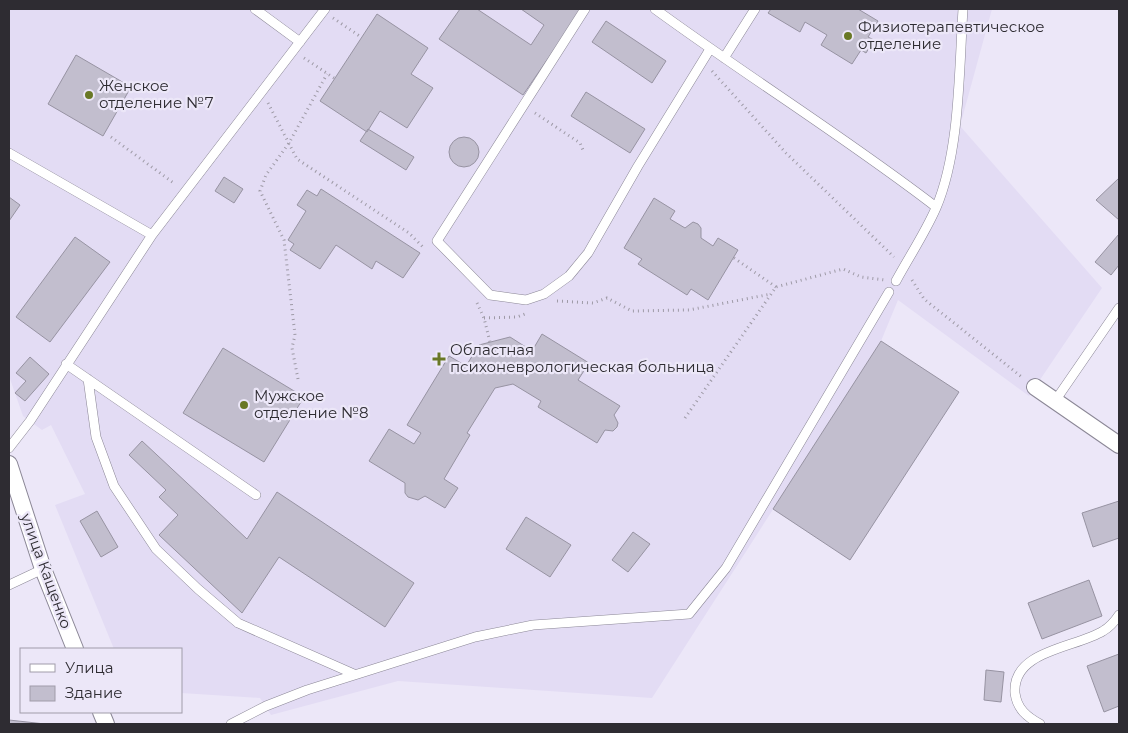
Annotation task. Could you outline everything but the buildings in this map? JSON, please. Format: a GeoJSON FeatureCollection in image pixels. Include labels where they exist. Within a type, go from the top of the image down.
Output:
{"type":"FeatureCollection","features":[{"type":"Feature","properties":{"kind":"street"},"geometry":{"type":"LineString","coordinates":[[1035,387],[1119,446]]}},
{"type":"Feature","properties":{"kind":"street","name":"улица Кащенко"},"geometry":{"type":"LineString","coordinates":[[9,464],[43,570],[75,648]]}},
{"type":"Feature","properties":{"kind":"lane"},"geometry":{"type":"LineString","coordinates":[[256,9],[300,42]]}},
{"type":"Feature","properties":{"kind":"lane"},"geometry":{"type":"LineString","coordinates":[[585,9],[437,241],[490,295],[526,300],[544,294],[569,276],[588,253],[638,166],[710,49]]}},
{"type":"Feature","properties":{"kind":"lane"},"geometry":{"type":"LineString","coordinates":[[655,9],[710,49],[887,169],[936,207]]}},
{"type":"Feature","properties":{"kind":"lane"},"geometry":{"type":"LineString","coordinates":[[724,58],[755,9]]}},
{"type":"Feature","properties":{"kind":"lane"},"geometry":{"type":"LineString","coordinates":[[896,281],[936,207],[947,172],[956,118],[963,9]]}},
{"type":"Feature","properties":{"kind":"lane"},"geometry":{"type":"LineString","coordinates":[[9,448],[30,421],[152,235],[323,10]]}},
{"type":"Feature","properties":{"kind":"lane"},"geometry":{"type":"LineString","coordinates":[[9,153],[152,235]]}},
{"type":"Feature","properties":{"kind":"lane"},"geometry":{"type":"LineString","coordinates":[[231,724],[266,706],[307,690],[475,637],[533,625],[690,614],[726,568],[889,292]]}},
{"type":"Feature","properties":{"kind":"lane"},"geometry":{"type":"LineString","coordinates":[[1055,401],[1119,308]]}},
{"type":"Feature","properties":{"kind":"lane"},"geometry":{"type":"LineString","coordinates":[[66,364],[256,495]]}},
{"type":"Feature","properties":{"kind":"lane"},"geometry":{"type":"LineString","coordinates":[[88,379],[96,437],[114,486],[156,549],[198,589],[238,622],[354,674]]}},
{"type":"Feature","properties":{"kind":"lane"},"geometry":{"type":"LineString","coordinates":[[9,585],[43,570]]}},
{"type":"Feature","properties":{"kind":"lane"},"geometry":{"type":"LineString","coordinates":[[1040,724],[1021,710],[1016,699],[1015,688],[1020,672],[1028,662],[1038,656],[1104,631],[1119,615]]}},
{"type":"Feature","properties":{"kind":"path"},"geometry":{"type":"LineString","coordinates":[[323,10],[362,37]]}},
{"type":"Feature","properties":{"kind":"path"},"geometry":{"type":"LineString","coordinates":[[292,51],[334,78]]}},
{"type":"Feature","properties":{"kind":"path"},"geometry":{"type":"LineString","coordinates":[[703,61],[786,153],[904,266],[924,298],[1035,387]]}},
{"type":"Feature","properties":{"kind":"path"},"geometry":{"type":"LineString","coordinates":[[298,379],[292,348],[295,335],[284,240],[260,191],[266,175],[288,143],[328,74]]}},
{"type":"Feature","properties":{"kind":"path"},"geometry":{"type":"LineString","coordinates":[[262,92],[297,159],[410,233],[429,252]]}},
{"type":"Feature","properties":{"kind":"path"},"geometry":{"type":"LineString","coordinates":[[522,107],[529,109],[580,143],[583,150]]}},
{"type":"Feature","properties":{"kind":"path"},"geometry":{"type":"LineString","coordinates":[[111,137],[185,192]]}},
{"type":"Feature","properties":{"kind":"path"},"geometry":{"type":"LineString","coordinates":[[734,258],[776,287]]}},
{"type":"Feature","properties":{"kind":"path"},"geometry":{"type":"LineString","coordinates":[[685,418],[776,287],[843,269],[861,277],[896,281]]}},
{"type":"Feature","properties":{"kind":"path"},"geometry":{"type":"LineString","coordinates":[[549,304],[558,301],[593,303],[607,298],[632,311],[689,310],[771,294]]}},
{"type":"Feature","properties":{"kind":"path"},"geometry":{"type":"LineString","coordinates":[[473,296],[484,318],[490,342]]}},
{"type":"Feature","properties":{"kind":"path"},"geometry":{"type":"LineString","coordinates":[[484,318],[517,317],[533,311]]}},
{"type":"Feature","properties":{"kind":"shaded area","name":"Областная психоневрологическая больница"},"geometry":{"type":"Polygon","coordinates":[[[9,9],[992,9],[960,126],[1102,288],[1029,396],[898,300],[881,341],[652,698],[398,681],[271,715],[260,698],[182,693],[182,648],[114,648],[55,505],[85,494],[51,425],[42,430],[23,416],[9,376],[9,9]]]}},
{"type":"Feature","properties":{"kind":"place","name":"Физиотерапевтическое отделение"},"geometry":{"type":"Point","coordinates":[848,36]}},
{"type":"Feature","properties":{"kind":"place","name":"Женское отделение №7"},"geometry":{"type":"Point","coordinates":[89,95]}},
{"type":"Feature","properties":{"kind":"place","name":"Областная психоневрологическая больница"},"geometry":{"type":"Point","coordinates":[439,359]}},
{"type":"Feature","properties":{"kind":"place","name":"Мужское отделение №8"},"geometry":{"type":"Point","coordinates":[244,405]}}]}
